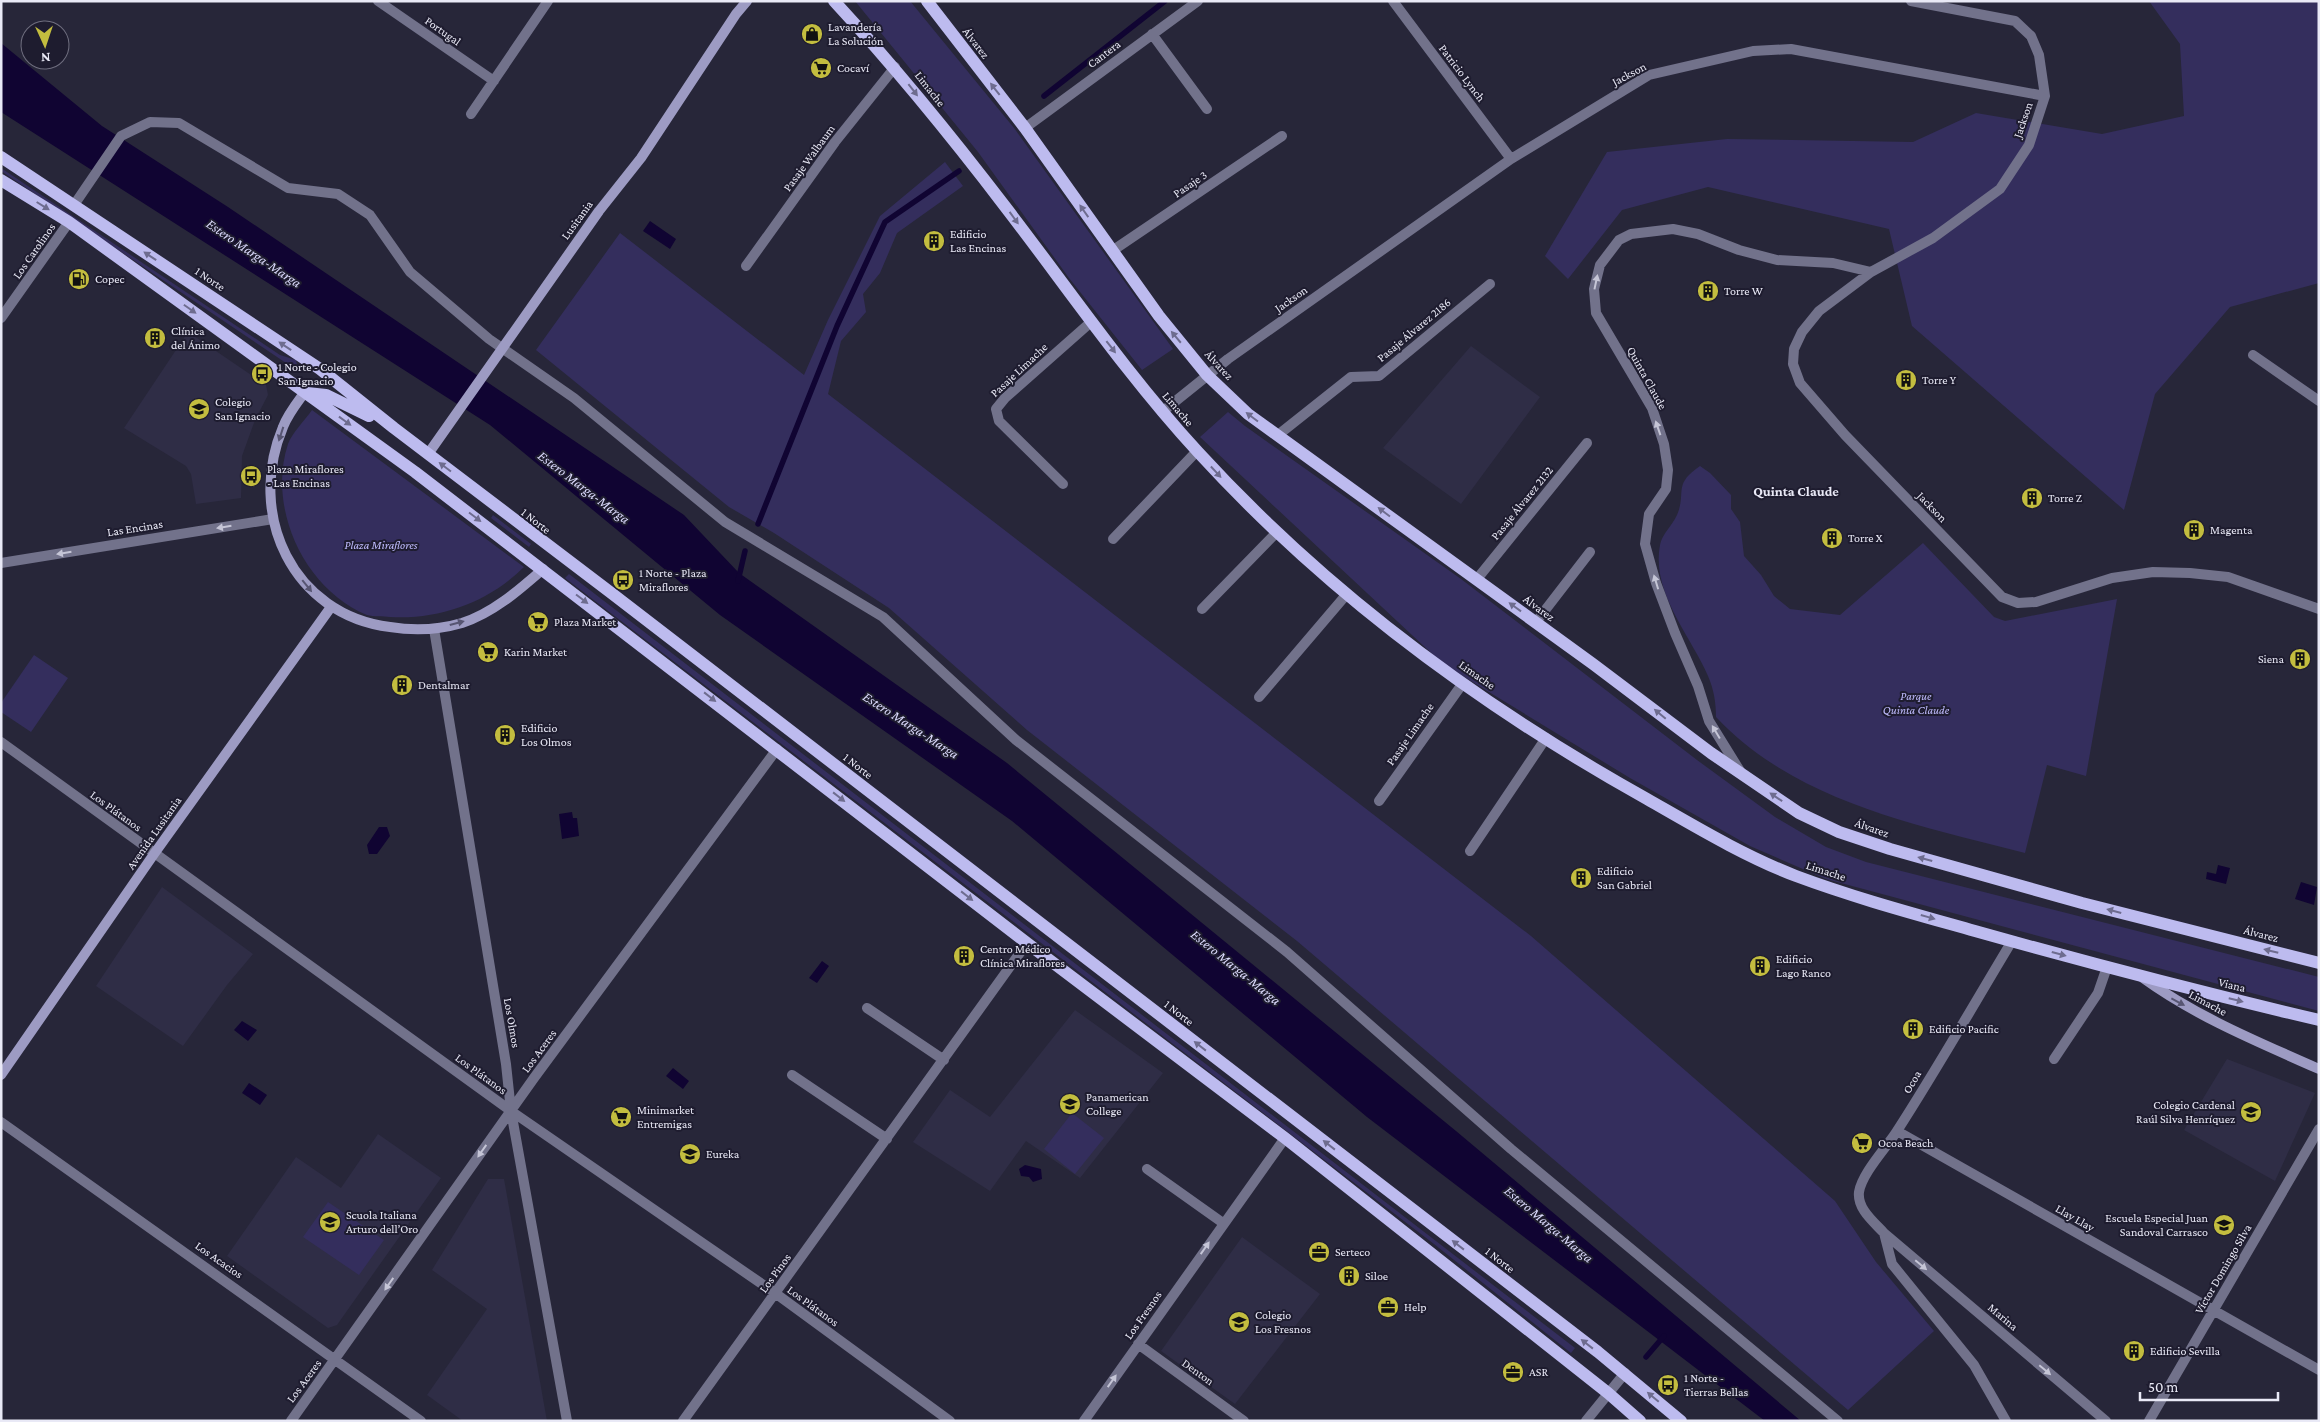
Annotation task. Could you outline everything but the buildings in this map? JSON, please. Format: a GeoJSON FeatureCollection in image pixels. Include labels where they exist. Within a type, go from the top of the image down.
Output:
{"type":"FeatureCollection","features":[{"type":"Feature","properties":{"kind":"main road","name":"Limache"},"geometry":{"type":"LineString","coordinates":[[834,1],[895,67],[1009,211],[1162,412],[1197,451],[1277,532],[1346,595],[1463,683],[1546,738],[1624,786],[1739,851],[1780,869],[1881,904],[2138,975]]}},
{"type":"Feature","properties":{"kind":"main road","name":"Álvarez"},"geometry":{"type":"LineString","coordinates":[[927,1],[1025,128],[1159,316],[1207,375],[1248,414],[1477,579],[1742,774],[1799,813],[1839,832],[1890,849],[2082,903],[2319,963]]}},
{"type":"Feature","properties":{"kind":"main road","name":"1 Norte"},"geometry":{"type":"LineString","coordinates":[[1,157],[320,369],[555,552],[626,604],[1625,1374],[1681,1421]]}},
{"type":"Feature","properties":{"kind":"main road"},"geometry":{"type":"LineString","coordinates":[[1,180],[68,222],[415,472],[778,749],[1027,943],[1285,1138],[1608,1393],[1640,1421]]}},
{"type":"Feature","properties":{"kind":"main road"},"geometry":{"type":"LineString","coordinates":[[305,392],[326,395],[394,428]]}},
{"type":"Feature","properties":{"kind":"main road"},"geometry":{"type":"LineString","coordinates":[[415,472],[428,454]]}},
{"type":"Feature","properties":{"kind":"main road"},"geometry":{"type":"LineString","coordinates":[[543,569],[555,552]]}},
{"type":"Feature","properties":{"kind":"main road","name":"Viana"},"geometry":{"type":"LineString","coordinates":[[2138,975],[2319,1020]]}},
{"type":"Feature","properties":{"kind":"street","name":"Portugal"},"geometry":{"type":"LineString","coordinates":[[378,1],[494,81]]}},
{"type":"Feature","properties":{"kind":"street"},"geometry":{"type":"LineString","coordinates":[[471,114],[548,1]]}},
{"type":"Feature","properties":{"kind":"street","name":"Lusitania"},"geometry":{"type":"LineString","coordinates":[[428,454],[599,211],[640,158],[736,14],[747,1]]}},
{"type":"Feature","properties":{"kind":"street","name":"Cantera"},"geometry":{"type":"LineString","coordinates":[[1025,128],[1198,1]]}},
{"type":"Feature","properties":{"kind":"street","name":"Patricio Lynch"},"geometry":{"type":"LineString","coordinates":[[1394,1],[1511,159]]}},
{"type":"Feature","properties":{"kind":"street"},"geometry":{"type":"LineString","coordinates":[[1911,1],[2015,21],[2031,36],[2039,55],[2045,96]]}},
{"type":"Feature","properties":{"kind":"street"},"geometry":{"type":"LineString","coordinates":[[1152,34],[1207,108]]}},
{"type":"Feature","properties":{"kind":"street","name":"Jackson"},"geometry":{"type":"LineString","coordinates":[[1162,412],[1207,375],[1511,159],[1650,75],[1753,51],[1791,49],[2045,96],[2029,145],[2000,189],[1933,238],[1871,272],[1819,312],[1802,332],[1794,349],[1793,364],[1800,383],[1845,435],[2002,597],[2018,603],[2036,602],[2112,578],[2153,572],[2190,573],[2228,578],[2319,610]]}},
{"type":"Feature","properties":{"kind":"street","name":"Pasaje Walbaum"},"geometry":{"type":"LineString","coordinates":[[746,266],[835,142],[895,67]]}},
{"type":"Feature","properties":{"kind":"street"},"geometry":{"type":"LineString","coordinates":[[74,205],[121,136],[150,122],[179,123],[288,188],[338,194],[370,215],[410,272],[489,339],[574,398],[725,522],[883,617],[1016,740],[1287,952],[1511,1149],[1838,1421]]}},
{"type":"Feature","properties":{"kind":"street","name":"Pasaje 3"},"geometry":{"type":"LineString","coordinates":[[1112,251],[1282,136]]}},
{"type":"Feature","properties":{"kind":"street","name":"Los Carolinos"},"geometry":{"type":"LineString","coordinates":[[1,318],[68,222]]}},
{"type":"Feature","properties":{"kind":"street","name":"Quinta Claude"},"geometry":{"type":"LineString","coordinates":[[1742,774],[1709,721],[1698,686],[1672,625],[1650,560],[1646,544],[1648,514],[1666,489],[1668,470],[1664,444],[1652,408],[1596,313],[1594,289],[1600,264],[1619,240],[1631,234],[1673,230],[1698,234],[1739,250],[1777,260],[1833,263],[1871,272]]}},
{"type":"Feature","properties":{"kind":"street","name":"Pasaje Álvarez 2186"},"geometry":{"type":"LineString","coordinates":[[1278,435],[1351,377],[1379,376],[1490,284]]}},
{"type":"Feature","properties":{"kind":"street","name":"Pasaje Limache"},"geometry":{"type":"LineString","coordinates":[[1063,484],[999,421],[996,409],[1005,398],[1092,322]]}},
{"type":"Feature","properties":{"kind":"street"},"geometry":{"type":"LineString","coordinates":[[2253,355],[2319,401]]}},
{"type":"Feature","properties":{"kind":"street"},"geometry":{"type":"LineString","coordinates":[[305,392],[282,428],[272,464],[272,519],[280,542],[298,574],[316,597],[349,617],[381,626],[410,630],[434,629],[462,622],[490,609],[519,591],[543,569]]}},
{"type":"Feature","properties":{"kind":"street","name":"Pasaje Álvarez 2132"},"geometry":{"type":"LineString","coordinates":[[1477,579],[1586,443]]}},
{"type":"Feature","properties":{"kind":"street"},"geometry":{"type":"LineString","coordinates":[[1113,539],[1197,451]]}},
{"type":"Feature","properties":{"kind":"street","name":"Las Encinas"},"geometry":{"type":"LineString","coordinates":[[1,563],[272,519]]}},
{"type":"Feature","properties":{"kind":"street"},"geometry":{"type":"LineString","coordinates":[[1202,608],[1277,532]]}},
{"type":"Feature","properties":{"kind":"street"},"geometry":{"type":"LineString","coordinates":[[1536,622],[1590,552]]}},
{"type":"Feature","properties":{"kind":"street"},"geometry":{"type":"LineString","coordinates":[[1258,697],[1346,595]]}},
{"type":"Feature","properties":{"kind":"street","name":"Avenida Lusitania"},"geometry":{"type":"LineString","coordinates":[[1,1075],[154,854],[330,607]]}},
{"type":"Feature","properties":{"kind":"street","name":"Los Olmos"},"geometry":{"type":"LineString","coordinates":[[434,629],[506,1064],[511,1111],[567,1421]]}},
{"type":"Feature","properties":{"kind":"street","name":"Pasaje Limache"},"geometry":{"type":"LineString","coordinates":[[1380,801],[1463,683]]}},
{"type":"Feature","properties":{"kind":"street"},"geometry":{"type":"LineString","coordinates":[[1470,851],[1546,738]]}},
{"type":"Feature","properties":{"kind":"street","name":"Los Plátanos"},"geometry":{"type":"LineString","coordinates":[[1,742],[511,1111],[775,1294],[950,1421]]}},
{"type":"Feature","properties":{"kind":"street","name":"Los Aceres"},"geometry":{"type":"LineString","coordinates":[[291,1421],[511,1111],[778,749]]}},
{"type":"Feature","properties":{"kind":"street","name":"Ocoa"},"geometry":{"type":"LineString","coordinates":[[1884,1233],[1863,1210],[1859,1192],[1869,1172],[1897,1131],[2012,941]]}},
{"type":"Feature","properties":{"kind":"street","name":"Los Pinos"},"geometry":{"type":"LineString","coordinates":[[683,1421],[1027,943]]}},
{"type":"Feature","properties":{"kind":"street"},"geometry":{"type":"LineString","coordinates":[[2054,1059],[2098,993],[2107,967]]}},
{"type":"Feature","properties":{"kind":"street","name":"Limache"},"geometry":{"type":"LineString","coordinates":[[2138,975],[2171,999],[2232,1030],[2319,1069]]}},
{"type":"Feature","properties":{"kind":"street"},"geometry":{"type":"LineString","coordinates":[[867,1008],[944,1060]]}},
{"type":"Feature","properties":{"kind":"street"},"geometry":{"type":"LineString","coordinates":[[792,1075],[887,1139]]}},
{"type":"Feature","properties":{"kind":"street","name":"Los Acacios"},"geometry":{"type":"LineString","coordinates":[[1,1122],[421,1421]]}},
{"type":"Feature","properties":{"kind":"street","name":"Víctor Domingo Silva"},"geometry":{"type":"LineString","coordinates":[[2149,1421],[2319,1129]]}},
{"type":"Feature","properties":{"kind":"street","name":"Llay Llay"},"geometry":{"type":"LineString","coordinates":[[1897,1131],[2319,1370]]}},
{"type":"Feature","properties":{"kind":"street","name":"Los Fresnos"},"geometry":{"type":"LineString","coordinates":[[1084,1421],[1285,1138]]}},
{"type":"Feature","properties":{"kind":"street"},"geometry":{"type":"LineString","coordinates":[[1147,1169],[1223,1223]]}},
{"type":"Feature","properties":{"kind":"street"},"geometry":{"type":"LineString","coordinates":[[1884,1233],[1892,1264],[1974,1365],[2006,1421]]}},
{"type":"Feature","properties":{"kind":"street","name":"Marina"},"geometry":{"type":"LineString","coordinates":[[1884,1233],[2106,1421]]}},
{"type":"Feature","properties":{"kind":"street","name":"Denton"},"geometry":{"type":"LineString","coordinates":[[1138,1344],[1244,1421]]}},
{"type":"Feature","properties":{"kind":"street"},"geometry":{"type":"LineString","coordinates":[[1586,1421],[1625,1374]]}},
{"type":"Feature","properties":{"kind":"shaded area","name":"Colegio San Ignacio"},"geometry":{"type":"Polygon","coordinates":[[[188,332],[266,385],[268,395],[255,420],[242,456],[241,498],[196,504],[191,474],[186,466],[124,428],[188,332]]]}},
{"type":"Feature","properties":{"kind":"shaded area"},"geometry":{"type":"Polygon","coordinates":[[[1471,346],[1540,397],[1461,504],[1383,448],[1471,346]]]}},
{"type":"Feature","properties":{"kind":"shaded area"},"geometry":{"type":"Polygon","coordinates":[[[162,887],[253,954],[227,985],[183,1046],[96,986],[162,887]]]}},
{"type":"Feature","properties":{"kind":"shaded area","name":"Panamerican College"},"geometry":{"type":"Polygon","coordinates":[[[1075,1010],[1163,1073],[1080,1178],[1026,1141],[990,1191],[913,1142],[950,1090],[990,1117],[1075,1010]]]}},
{"type":"Feature","properties":{"kind":"shaded area","name":"Colegio Cardenal Raúl Silva Henríquez"},"geometry":{"type":"Polygon","coordinates":[[[2227,1059],[2315,1093],[2275,1181],[2184,1130],[2227,1059]]]}},
{"type":"Feature","properties":{"kind":"shaded area","name":"Scuola Italiana Arturo dell’Oro"},"geometry":{"type":"Polygon","coordinates":[[[378,1134],[441,1178],[337,1325],[328,1328],[227,1256],[296,1157],[341,1188],[378,1134]]]}},
{"type":"Feature","properties":{"kind":"shaded area"},"geometry":{"type":"Polygon","coordinates":[[[488,1179],[504,1179],[547,1421],[463,1421],[427,1395],[487,1309],[432,1270],[488,1179]]]}},
{"type":"Feature","properties":{"kind":"shaded area","name":"Colegio Los Fresnos"},"geometry":{"type":"Polygon","coordinates":[[[1242,1237],[1320,1294],[1235,1404],[1161,1351],[1242,1237]]]}},
{"type":"Feature","properties":{"kind":"green space"},"geometry":{"type":"Polygon","coordinates":[[[855,1],[910,1],[1014,128],[1173,349],[1142,370],[1069,278],[978,152],[855,1]]]}},
{"type":"Feature","properties":{"kind":"green space"},"geometry":{"type":"Polygon","coordinates":[[[2149,1],[2319,1],[2319,283],[2230,307],[2155,394],[2124,510],[1912,326],[1889,229],[1708,187],[1622,210],[1568,279],[1545,256],[1607,152],[1727,139],[1913,142],[1976,113],[2102,134],[2184,116],[2180,44],[2149,1]]]}},
{"type":"Feature","properties":{"kind":"green space"},"geometry":{"type":"Polygon","coordinates":[[[945,162],[963,186],[897,233],[880,273],[863,294],[866,312],[841,341],[828,394],[1531,936],[1835,1201],[1876,1262],[1934,1331],[1848,1410],[1297,941],[1027,730],[889,608],[774,533],[729,507],[536,350],[620,233],[804,375],[828,320],[880,216],[945,162]]]}},
{"type":"Feature","properties":{"kind":"green space"},"geometry":{"type":"Polygon","coordinates":[[[1,168],[280,355],[296,360],[297,365],[289,365],[1,171],[1,168]]]}},
{"type":"Feature","properties":{"kind":"green space","name":"Plaza Miraflores"},"geometry":{"type":"Polygon","coordinates":[[[312,410],[524,567],[495,590],[479,599],[445,612],[409,617],[370,616],[345,603],[325,586],[309,566],[296,544],[287,519],[283,494],[283,469],[288,444],[312,410]]]}},
{"type":"Feature","properties":{"kind":"green space"},"geometry":{"type":"Polygon","coordinates":[[[1228,412],[1461,579],[1697,760],[1775,817],[1826,847],[1866,862],[2319,977],[2319,1011],[1826,879],[1750,846],[1630,778],[1443,664],[1200,437],[1228,412]]]}},
{"type":"Feature","properties":{"kind":"green space","name":"Parque Quinta Claude"},"geometry":{"type":"Polygon","coordinates":[[[1700,466],[1710,473],[1731,495],[1731,509],[1740,522],[1744,556],[1761,575],[1774,596],[1790,609],[1840,615],[1923,543],[1994,617],[2005,621],[2117,599],[2086,776],[2047,765],[2025,853],[1901,820],[1820,790],[1783,770],[1748,746],[1716,717],[1716,707],[1710,681],[1701,661],[1674,614],[1661,580],[1659,563],[1661,541],[1677,515],[1683,484],[1686,478],[1700,466]]]}},
{"type":"Feature","properties":{"kind":"green space"},"geometry":{"type":"Polygon","coordinates":[[[493,515],[531,544],[529,547],[491,518],[493,515]]]}},
{"type":"Feature","properties":{"kind":"green space"},"geometry":{"type":"Polygon","coordinates":[[[569,574],[1575,1348],[1571,1353],[1434,1244],[565,578],[569,574]]]}},
{"type":"Feature","properties":{"kind":"green space"},"geometry":{"type":"Polygon","coordinates":[[[34,655],[68,678],[31,732],[1,712],[1,703],[34,655]]]}},
{"type":"Feature","properties":{"kind":"green space"},"geometry":{"type":"Polygon","coordinates":[[[1072,1113],[1104,1138],[1075,1174],[1044,1149],[1072,1113]]]}},
{"type":"Feature","properties":{"kind":"green space"},"geometry":{"type":"Polygon","coordinates":[[[328,1202],[384,1240],[359,1275],[303,1237],[328,1202]]]}},
{"type":"Feature","properties":{"kind":"water","name":"Estero Marga-Marga"},"geometry":{"type":"Polygon","coordinates":[[[1,43],[20,59],[20,70],[34,70],[102,126],[228,207],[684,515],[739,573],[1007,763],[1456,1131],[1801,1421],[1765,1421],[1367,1117],[1012,821],[720,615],[490,425],[1,112],[1,43]]]}},
{"type":"Feature","properties":{"kind":"water"},"geometry":{"type":"Polygon","coordinates":[[[650,221],[676,239],[670,249],[643,231],[650,221]]]}},
{"type":"Feature","properties":{"kind":"water"},"geometry":{"type":"Polygon","coordinates":[[[572,812],[573,818],[577,818],[579,836],[562,839],[559,814],[572,812]]]}},
{"type":"Feature","properties":{"kind":"water"},"geometry":{"type":"Polygon","coordinates":[[[379,827],[387,827],[390,836],[377,854],[369,854],[367,845],[379,827]]]}},
{"type":"Feature","properties":{"kind":"water"},"geometry":{"type":"Polygon","coordinates":[[[2218,865],[2230,868],[2226,884],[2206,879],[2207,872],[2216,874],[2218,865]]]}},
{"type":"Feature","properties":{"kind":"water"},"geometry":{"type":"Polygon","coordinates":[[[2301,882],[2317,887],[2314,905],[2295,899],[2301,882]]]}},
{"type":"Feature","properties":{"kind":"water"},"geometry":{"type":"Polygon","coordinates":[[[822,961],[829,966],[817,983],[809,978],[822,961]]]}},
{"type":"Feature","properties":{"kind":"water"},"geometry":{"type":"Polygon","coordinates":[[[242,1021],[257,1030],[248,1041],[234,1030],[242,1021]]]}},
{"type":"Feature","properties":{"kind":"water"},"geometry":{"type":"Polygon","coordinates":[[[673,1068],[689,1081],[683,1089],[666,1076],[673,1068]]]}},
{"type":"Feature","properties":{"kind":"water"},"geometry":{"type":"Polygon","coordinates":[[[249,1083],[267,1095],[260,1105],[242,1093],[249,1083]]]}},
{"type":"Feature","properties":{"kind":"water"},"geometry":{"type":"Polygon","coordinates":[[[1025,1165],[1041,1169],[1042,1179],[1033,1182],[1029,1177],[1021,1176],[1019,1169],[1025,1165]]]}},
{"type":"Feature","properties":{"kind":"waterway"},"geometry":{"type":"LineString","coordinates":[[1044,96],[1165,1]]}},
{"type":"Feature","properties":{"kind":"waterway"},"geometry":{"type":"LineString","coordinates":[[758,524],[837,326],[885,222],[959,171]]}},
{"type":"Feature","properties":{"kind":"waterway"},"geometry":{"type":"LineString","coordinates":[[738,581],[745,551]]}},
{"type":"Feature","properties":{"kind":"waterway"},"geometry":{"type":"LineString","coordinates":[[1646,1357],[1664,1336]]}},
{"type":"Feature","properties":{"kind":"place","name":"Lavandería La Solución"},"geometry":{"type":"Point","coordinates":[812,34]}},
{"type":"Feature","properties":{"kind":"place","name":"Cocaví"},"geometry":{"type":"Point","coordinates":[821,68]}},
{"type":"Feature","properties":{"kind":"place","name":"Edificio Las Encinas"},"geometry":{"type":"Point","coordinates":[934,241]}},
{"type":"Feature","properties":{"kind":"place","name":"Copec"},"geometry":{"type":"Point","coordinates":[79,279]}},
{"type":"Feature","properties":{"kind":"place","name":"Torre W"},"geometry":{"type":"Point","coordinates":[1708,291]}},
{"type":"Feature","properties":{"kind":"place","name":"Clínica del Ánimo"},"geometry":{"type":"Point","coordinates":[155,338]}},
{"type":"Feature","properties":{"kind":"place","name":"1 Norte - Colegio San Ignacio"},"geometry":{"type":"Point","coordinates":[262,374]}},
{"type":"Feature","properties":{"kind":"place","name":"Torre Y"},"geometry":{"type":"Point","coordinates":[1906,380]}},
{"type":"Feature","properties":{"kind":"place","name":"Colegio San Ignacio"},"geometry":{"type":"Point","coordinates":[199,409]}},
{"type":"Feature","properties":{"kind":"place","name":"Plaza Miraflores - Las Encinas"},"geometry":{"type":"Point","coordinates":[251,476]}},
{"type":"Feature","properties":{"kind":"place","name":"Torre Z"},"geometry":{"type":"Point","coordinates":[2032,498]}},
{"type":"Feature","properties":{"kind":"place","name":"Magenta"},"geometry":{"type":"Point","coordinates":[2194,530]}},
{"type":"Feature","properties":{"kind":"place","name":"Torre X"},"geometry":{"type":"Point","coordinates":[1832,538]}},
{"type":"Feature","properties":{"kind":"place","name":"1 Norte - Plaza Miraflores"},"geometry":{"type":"Point","coordinates":[623,580]}},
{"type":"Feature","properties":{"kind":"place","name":"Plaza Market"},"geometry":{"type":"Point","coordinates":[538,622]}},
{"type":"Feature","properties":{"kind":"place","name":"Karin Market"},"geometry":{"type":"Point","coordinates":[488,652]}},
{"type":"Feature","properties":{"kind":"place","name":"Siena"},"geometry":{"type":"Point","coordinates":[2300,659]}},
{"type":"Feature","properties":{"kind":"place","name":"Dentalmar"},"geometry":{"type":"Point","coordinates":[402,685]}},
{"type":"Feature","properties":{"kind":"place","name":"Edificio Los Olmos"},"geometry":{"type":"Point","coordinates":[505,735]}},
{"type":"Feature","properties":{"kind":"place","name":"Edificio San Gabriel"},"geometry":{"type":"Point","coordinates":[1581,878]}},
{"type":"Feature","properties":{"kind":"place","name":"Centro Médico Clínica Miraflores"},"geometry":{"type":"Point","coordinates":[964,956]}},
{"type":"Feature","properties":{"kind":"place","name":"Edificio Lago Ranco"},"geometry":{"type":"Point","coordinates":[1760,966]}},
{"type":"Feature","properties":{"kind":"place","name":"Edificio Pacific"},"geometry":{"type":"Point","coordinates":[1913,1029]}},
{"type":"Feature","properties":{"kind":"place","name":"Panamerican College"},"geometry":{"type":"Point","coordinates":[1070,1104]}},
{"type":"Feature","properties":{"kind":"place","name":"Colegio Cardenal Raúl Silva Henríquez"},"geometry":{"type":"Point","coordinates":[2251,1112]}},
{"type":"Feature","properties":{"kind":"place","name":"Minimarket Entremigas"},"geometry":{"type":"Point","coordinates":[621,1117]}},
{"type":"Feature","properties":{"kind":"place","name":"Ocoa Beach"},"geometry":{"type":"Point","coordinates":[1862,1143]}},
{"type":"Feature","properties":{"kind":"place","name":"Eureka"},"geometry":{"type":"Point","coordinates":[690,1154]}},
{"type":"Feature","properties":{"kind":"place","name":"Scuola Italiana Arturo dell’Oro"},"geometry":{"type":"Point","coordinates":[330,1222]}},
{"type":"Feature","properties":{"kind":"place","name":"Escuela Especial Juan Sandoval Carrasco"},"geometry":{"type":"Point","coordinates":[2224,1225]}},
{"type":"Feature","properties":{"kind":"place","name":"Serteco"},"geometry":{"type":"Point","coordinates":[1319,1252]}},
{"type":"Feature","properties":{"kind":"place","name":"Siloe"},"geometry":{"type":"Point","coordinates":[1349,1276]}},
{"type":"Feature","properties":{"kind":"place","name":"Help"},"geometry":{"type":"Point","coordinates":[1388,1307]}},
{"type":"Feature","properties":{"kind":"place","name":"Colegio Los Fresnos"},"geometry":{"type":"Point","coordinates":[1239,1322]}},
{"type":"Feature","properties":{"kind":"place","name":"Edificio Sevilla"},"geometry":{"type":"Point","coordinates":[2134,1351]}},
{"type":"Feature","properties":{"kind":"place","name":"ASR"},"geometry":{"type":"Point","coordinates":[1513,1372]}},
{"type":"Feature","properties":{"kind":"place","name":"1 Norte - Tierras Bellas"},"geometry":{"type":"Point","coordinates":[1668,1385]}},
{"type":"Feature","properties":{"kind":"district","name":"Quinta Claude"},"geometry":{"type":"Point","coordinates":[1796,491]}}]}
